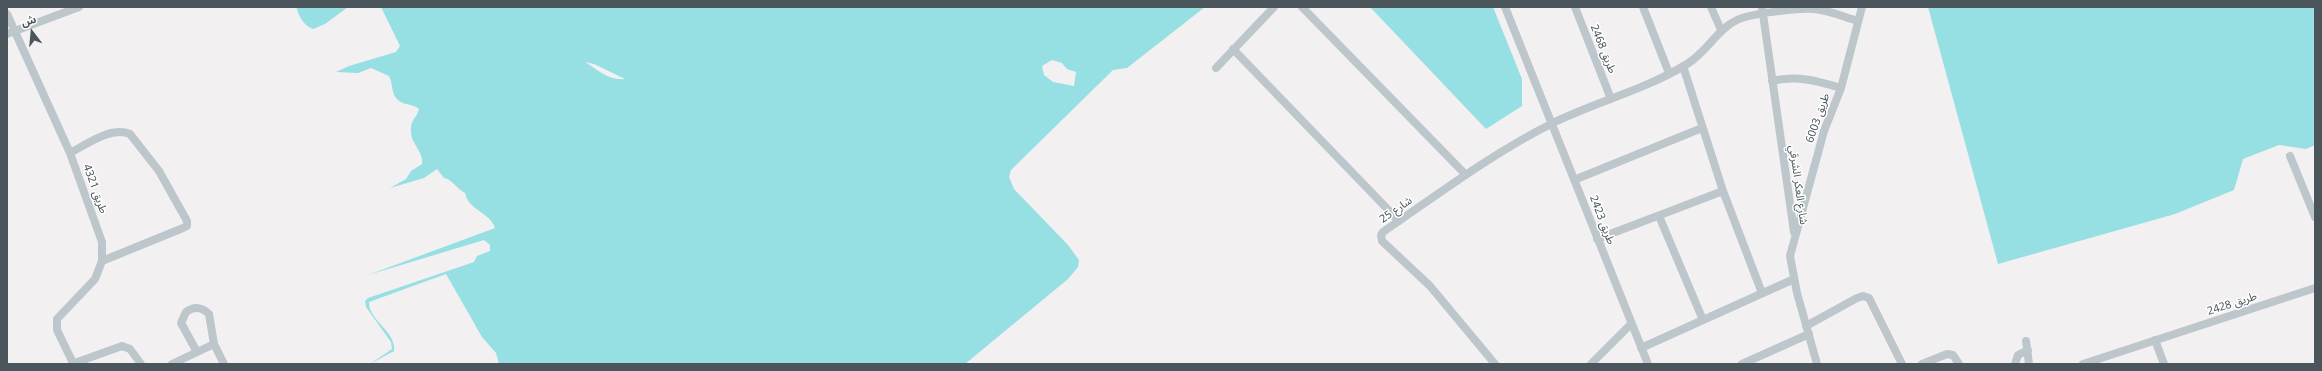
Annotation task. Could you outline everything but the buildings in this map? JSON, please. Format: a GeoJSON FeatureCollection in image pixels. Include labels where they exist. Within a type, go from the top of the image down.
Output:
{"type":"FeatureCollection","features":[{"type":"Feature","properties":{"kind":"street"},"geometry":{"type":"LineString","coordinates":[[11,33],[79,7]]}},
{"type":"Feature","properties":{"kind":"street"},"geometry":{"type":"LineString","coordinates":[[1216,68],[1274,7]]}},
{"type":"Feature","properties":{"kind":"street"},"geometry":{"type":"LineString","coordinates":[[1302,7],[1466,175]]}},
{"type":"Feature","properties":{"kind":"street","name":"طريق 2423"},"geometry":{"type":"LineString","coordinates":[[1506,7],[1551,124],[1648,364]]}},
{"type":"Feature","properties":{"kind":"street","name":"طريق 2468"},"geometry":{"type":"LineString","coordinates":[[1575,7],[1611,99]]}},
{"type":"Feature","properties":{"kind":"street"},"geometry":{"type":"LineString","coordinates":[[1643,7],[1669,74]]}},
{"type":"Feature","properties":{"kind":"street"},"geometry":{"type":"LineString","coordinates":[[1711,7],[1721,30],[1738,20],[1762,11],[1814,8],[1858,21]]}},
{"type":"Feature","properties":{"kind":"street","name":"طريق 6003"},"geometry":{"type":"LineString","coordinates":[[1794,235],[1824,130],[1841,88],[1862,7]]}},
{"type":"Feature","properties":{"kind":"street","name":"شارع العكر الشرقي"},"geometry":{"type":"LineString","coordinates":[[1762,11],[1794,235],[1790,256],[1794,279],[1817,364]]}},
{"type":"Feature","properties":{"kind":"street","name":"طريق 4321"},"geometry":{"type":"LineString","coordinates":[[7,14],[11,33],[70,153],[102,242],[102,261],[95,279],[57,319],[57,330],[73,364]]}},
{"type":"Feature","properties":{"kind":"street","name":"شارع 25"},"geometry":{"type":"LineString","coordinates":[[1495,364],[1430,286],[1382,241],[1381,235],[1383,232],[1466,175],[1551,124],[1669,74],[1683,66],[1702,53],[1721,30]]}},
{"type":"Feature","properties":{"kind":"street"},"geometry":{"type":"LineString","coordinates":[[1233,50],[1399,221]]}},
{"type":"Feature","properties":{"kind":"street"},"geometry":{"type":"LineString","coordinates":[[1683,66],[1723,192],[1762,294]]}},
{"type":"Feature","properties":{"kind":"street"},"geometry":{"type":"LineString","coordinates":[[1772,81],[1789,77],[1810,79],[1841,88]]}},
{"type":"Feature","properties":{"kind":"street"},"geometry":{"type":"LineString","coordinates":[[1574,180],[1702,128]]}},
{"type":"Feature","properties":{"kind":"street"},"geometry":{"type":"LineString","coordinates":[[70,153],[112,132],[118,131],[130,134],[159,171],[187,221],[187,226],[183,228],[102,261]]}},
{"type":"Feature","properties":{"kind":"street"},"geometry":{"type":"LineString","coordinates":[[2290,156],[2315,217]]}},
{"type":"Feature","properties":{"kind":"street"},"geometry":{"type":"LineString","coordinates":[[1597,239],[1723,192]]}},
{"type":"Feature","properties":{"kind":"street"},"geometry":{"type":"LineString","coordinates":[[1659,216],[1703,320]]}},
{"type":"Feature","properties":{"kind":"street"},"geometry":{"type":"LineString","coordinates":[[1641,348],[1794,279]]}},
{"type":"Feature","properties":{"kind":"street","name":"طريق 2428"},"geometry":{"type":"LineString","coordinates":[[2083,364],[2315,288]]}},
{"type":"Feature","properties":{"kind":"street"},"geometry":{"type":"LineString","coordinates":[[1806,326],[1857,298],[1863,296],[1869,298],[1902,364]]}},
{"type":"Feature","properties":{"kind":"street"},"geometry":{"type":"LineString","coordinates":[[197,352],[181,324],[183,315],[189,309],[198,308],[209,314],[214,344],[224,364]]}},
{"type":"Feature","properties":{"kind":"street"},"geometry":{"type":"LineString","coordinates":[[1590,364],[1631,324]]}},
{"type":"Feature","properties":{"kind":"street"},"geometry":{"type":"LineString","coordinates":[[1742,364],[1808,334]]}},
{"type":"Feature","properties":{"kind":"street"},"geometry":{"type":"LineString","coordinates":[[2155,340],[2164,364]]}},
{"type":"Feature","properties":{"kind":"street"},"geometry":{"type":"LineString","coordinates":[[2026,341],[2029,364]]}},
{"type":"Feature","properties":{"kind":"street"},"geometry":{"type":"LineString","coordinates":[[172,364],[214,344]]}},
{"type":"Feature","properties":{"kind":"street"},"geometry":{"type":"LineString","coordinates":[[73,364],[118,347],[128,348],[141,364]]}},
{"type":"Feature","properties":{"kind":"street"},"geometry":{"type":"LineString","coordinates":[[2015,364],[2018,356],[2028,350]]}},
{"type":"Feature","properties":{"kind":"street"},"geometry":{"type":"LineString","coordinates":[[1922,364],[1944,354],[1953,356],[1959,364]]}},
{"type":"Feature","properties":{"kind":"water"},"geometry":{"type":"Polygon","coordinates":[[[296,7],[348,7],[325,24],[313,29],[304,23],[296,7]]]}},
{"type":"Feature","properties":{"kind":"water"},"geometry":{"type":"Polygon","coordinates":[[[381,7],[1205,7],[1127,68],[1113,70],[1011,170],[1009,177],[1014,189],[1068,245],[1079,260],[1078,267],[1068,279],[965,364],[499,364],[496,353],[482,337],[446,274],[369,302],[373,315],[387,332],[394,344],[394,351],[370,364],[392,349],[391,342],[366,307],[365,301],[368,298],[474,262],[477,256],[490,251],[490,245],[484,240],[368,275],[495,228],[489,219],[470,204],[465,193],[450,180],[444,178],[437,169],[424,178],[390,188],[406,179],[411,171],[422,164],[421,156],[413,140],[411,132],[413,121],[419,109],[398,101],[393,93],[389,76],[371,68],[358,73],[336,72],[349,66],[396,52],[400,46],[381,7]],[[1052,60],[1042,66],[1044,75],[1053,82],[1074,86],[1076,72],[1067,69],[1062,63],[1052,60]],[[585,62],[609,77],[625,79],[594,64],[585,62]]]}},
{"type":"Feature","properties":{"kind":"water"},"geometry":{"type":"Polygon","coordinates":[[[1370,7],[1493,7],[1522,79],[1522,106],[1486,129],[1370,7]]]}},
{"type":"Feature","properties":{"kind":"water"},"geometry":{"type":"Polygon","coordinates":[[[1928,7],[2315,7],[2315,145],[2306,149],[2279,145],[2243,159],[2234,190],[2175,214],[1998,264],[1928,7]]]}}]}
